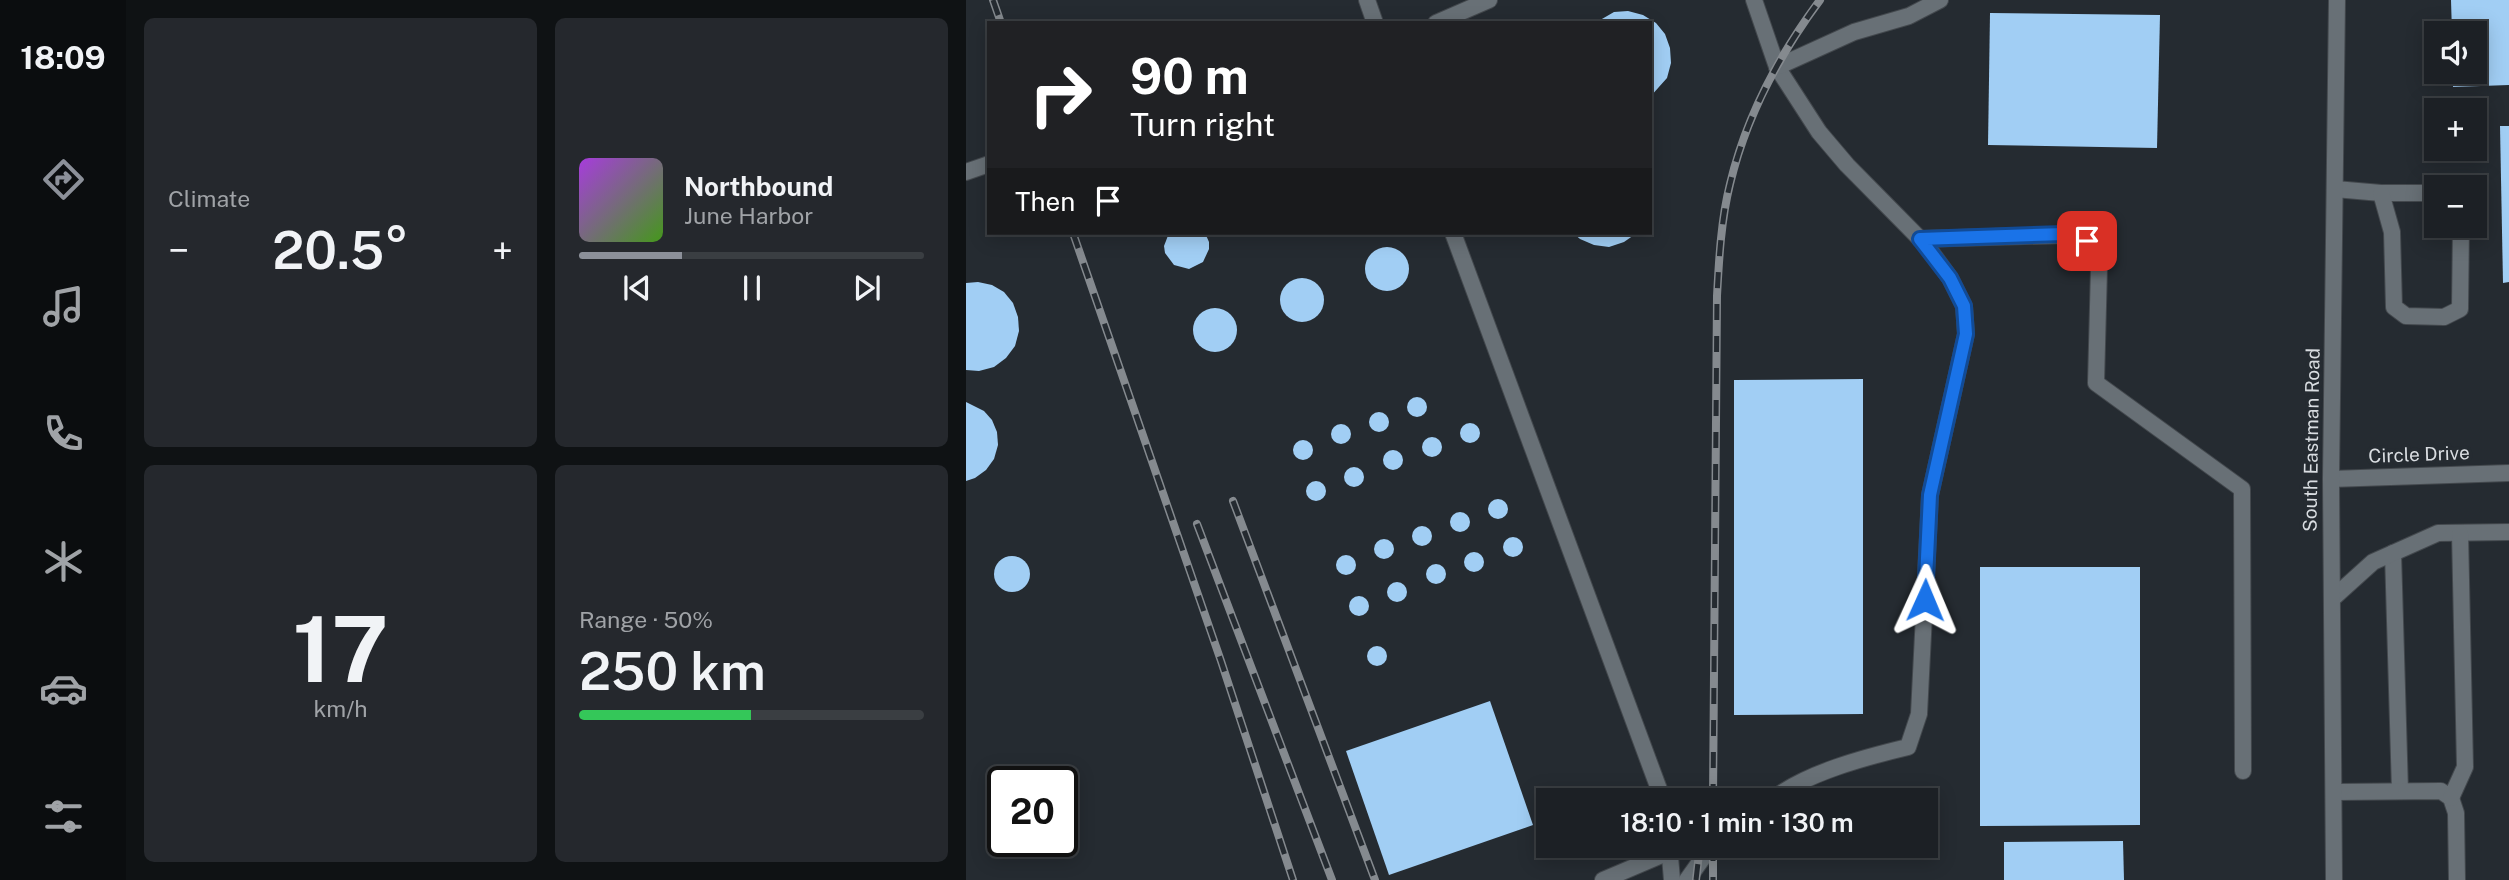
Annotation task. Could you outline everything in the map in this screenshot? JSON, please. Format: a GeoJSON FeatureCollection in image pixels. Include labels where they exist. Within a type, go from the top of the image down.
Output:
{"type":"FeatureCollection","features":[{"type":"Feature","properties":{"kind":"lane"},"geometry":{"type":"LineString","coordinates":[[1367,0],[1374,21]]}},
{"type":"Feature","properties":{"kind":"lane"},"geometry":{"type":"LineString","coordinates":[[1441,21],[1489,0]]}},
{"type":"Feature","properties":{"kind":"lane"},"geometry":{"type":"LineString","coordinates":[[1754,0],[1776,67],[1819,132],[1920,239],[1950,278],[1964,306],[1966,334],[1930,495],[1919,714],[1908,747],[1865,757],[1788,788]]}},
{"type":"Feature","properties":{"kind":"lane"},"geometry":{"type":"LineString","coordinates":[[1776,67],[1854,32],[1909,16],[1940,0]]}},
{"type":"Feature","properties":{"kind":"lane","name":"South Eastman Road"},"geometry":{"type":"LineString","coordinates":[[2334,880],[2331,479],[2337,0]]}},
{"type":"Feature","properties":{"kind":"lane"},"geometry":{"type":"LineString","coordinates":[[966,172],[987,165]]}},
{"type":"Feature","properties":{"kind":"lane"},"geometry":{"type":"LineString","coordinates":[[2335,189],[2381,194],[2424,193]]}},
{"type":"Feature","properties":{"kind":"lane"},"geometry":{"type":"LineString","coordinates":[[2381,194],[2392,232],[2394,307],[2406,316],[2444,317],[2460,309],[2462,238]]}},
{"type":"Feature","properties":{"kind":"lane"},"geometry":{"type":"LineString","coordinates":[[1920,239],[2064,234],[2087,241],[2099,268],[2096,383],[2242,489],[2243,771]]}},
{"type":"Feature","properties":{"kind":"lane"},"geometry":{"type":"LineString","coordinates":[[1454,235],[1658,788]]}},
{"type":"Feature","properties":{"kind":"lane","name":"Circle Drive"},"geometry":{"type":"LineString","coordinates":[[2331,479],[2509,473]]}},
{"type":"Feature","properties":{"kind":"lane"},"geometry":{"type":"LineString","coordinates":[[2332,599],[2373,562],[2438,533],[2509,532]]}},
{"type":"Feature","properties":{"kind":"lane"},"geometry":{"type":"LineString","coordinates":[[2451,798],[2465,767],[2459,533]]}},
{"type":"Feature","properties":{"kind":"lane"},"geometry":{"type":"LineString","coordinates":[[2393,553],[2400,791]]}},
{"type":"Feature","properties":{"kind":"lane"},"geometry":{"type":"LineString","coordinates":[[2334,792],[2441,791],[2451,798],[2456,813],[2457,880]]}},
{"type":"Feature","properties":{"kind":"lane"},"geometry":{"type":"LineString","coordinates":[[1603,880],[1650,858]]}},
{"type":"Feature","properties":{"kind":"lane"},"geometry":{"type":"LineString","coordinates":[[1670,858],[1672,880]]}},
{"type":"Feature","properties":{"kind":"lane"},"geometry":{"type":"LineString","coordinates":[[1687,880],[1703,858]]}},
{"type":"Feature","properties":{"kind":"building"},"geometry":{"type":"Polygon","coordinates":[[[2451,0],[2509,0],[2509,85],[2453,87],[2453,84],[2487,84],[2487,21],[2452,21],[2451,0]]]}},
{"type":"Feature","properties":{"kind":"building"},"geometry":{"type":"Polygon","coordinates":[[[1628,11],[1643,15],[1656,23],[1665,34],[1671,63],[1667,78],[1652,95],[1652,21],[1598,21],[1614,12],[1628,11]]]}},
{"type":"Feature","properties":{"kind":"building"},"geometry":{"type":"Polygon","coordinates":[[[1990,13],[2160,15],[2157,148],[1988,145],[1990,13]]]}},
{"type":"Feature","properties":{"kind":"building"},"geometry":{"type":"Polygon","coordinates":[[[2500,126],[2509,126],[2509,282],[2503,283],[2500,126]]]}},
{"type":"Feature","properties":{"kind":"building"},"geometry":{"type":"Polygon","coordinates":[[[1168,235],[1206,235],[1209,242],[1203,262],[1189,269],[1174,265],[1165,253],[1164,246],[1168,235]]]}},
{"type":"Feature","properties":{"kind":"building"},"geometry":{"type":"Polygon","coordinates":[[[1575,235],[1634,235],[1609,247],[1580,239],[1575,235]]]}},
{"type":"Feature","properties":{"kind":"building"},"geometry":{"type":"Polygon","coordinates":[[[1387,247],[1396,248],[1403,253],[1408,260],[1408,278],[1403,285],[1396,290],[1387,291],[1378,290],[1371,285],[1366,278],[1365,269],[1366,260],[1371,253],[1378,248],[1387,247]]]}},
{"type":"Feature","properties":{"kind":"building"},"geometry":{"type":"Polygon","coordinates":[[[1302,278],[1311,279],[1318,284],[1323,291],[1323,309],[1318,316],[1311,321],[1302,322],[1293,321],[1286,316],[1281,309],[1280,300],[1281,291],[1286,284],[1293,279],[1302,278]]]}},
{"type":"Feature","properties":{"kind":"building"},"geometry":{"type":"Polygon","coordinates":[[[966,283],[992,285],[1004,292],[1013,303],[1019,331],[1015,346],[1006,358],[994,367],[979,371],[966,370],[966,283]]]}},
{"type":"Feature","properties":{"kind":"building"},"geometry":{"type":"Polygon","coordinates":[[[1215,308],[1224,309],[1231,314],[1236,321],[1236,339],[1231,346],[1224,351],[1215,352],[1206,351],[1199,346],[1194,339],[1193,330],[1194,321],[1199,314],[1206,309],[1215,308]]]}},
{"type":"Feature","properties":{"kind":"building"},"geometry":{"type":"Polygon","coordinates":[[[1863,379],[1863,714],[1734,715],[1734,380],[1863,379]]]}},
{"type":"Feature","properties":{"kind":"building"},"geometry":{"type":"Polygon","coordinates":[[[1417,397],[1424,400],[1427,407],[1424,414],[1417,417],[1410,414],[1407,407],[1410,400],[1417,397]]]}},
{"type":"Feature","properties":{"kind":"building"},"geometry":{"type":"Polygon","coordinates":[[[966,402],[984,411],[992,420],[998,445],[994,459],[986,470],[966,481],[966,402]]]}},
{"type":"Feature","properties":{"kind":"building"},"geometry":{"type":"Polygon","coordinates":[[[1375,412],[1383,412],[1389,422],[1383,432],[1375,432],[1369,426],[1369,418],[1375,412]]]}},
{"type":"Feature","properties":{"kind":"building"},"geometry":{"type":"Polygon","coordinates":[[[1470,423],[1477,426],[1480,433],[1477,440],[1470,443],[1463,440],[1460,433],[1463,426],[1470,423]]]}},
{"type":"Feature","properties":{"kind":"building"},"geometry":{"type":"Polygon","coordinates":[[[1341,424],[1348,427],[1351,434],[1348,441],[1341,444],[1334,441],[1331,434],[1334,427],[1341,424]]]}},
{"type":"Feature","properties":{"kind":"building"},"geometry":{"type":"Polygon","coordinates":[[[1432,437],[1439,440],[1442,447],[1439,454],[1432,457],[1425,454],[1422,447],[1425,440],[1432,437]]]}},
{"type":"Feature","properties":{"kind":"building"},"geometry":{"type":"Polygon","coordinates":[[[1299,440],[1307,440],[1313,450],[1307,460],[1299,460],[1293,454],[1293,446],[1299,440]]]}},
{"type":"Feature","properties":{"kind":"building"},"geometry":{"type":"Polygon","coordinates":[[[1393,450],[1400,453],[1403,460],[1400,467],[1393,470],[1386,467],[1383,460],[1386,453],[1393,450]]]}},
{"type":"Feature","properties":{"kind":"building"},"geometry":{"type":"Polygon","coordinates":[[[1350,467],[1358,467],[1364,477],[1358,487],[1350,487],[1344,481],[1344,473],[1350,467]]]}},
{"type":"Feature","properties":{"kind":"building"},"geometry":{"type":"Polygon","coordinates":[[[1312,481],[1320,481],[1326,491],[1320,501],[1312,501],[1306,495],[1306,487],[1312,481]]]}},
{"type":"Feature","properties":{"kind":"building"},"geometry":{"type":"Polygon","coordinates":[[[1494,499],[1502,499],[1508,509],[1502,519],[1494,519],[1488,513],[1488,505],[1494,499]]]}},
{"type":"Feature","properties":{"kind":"building"},"geometry":{"type":"Polygon","coordinates":[[[1460,512],[1467,515],[1470,522],[1467,529],[1460,532],[1453,529],[1450,522],[1453,515],[1460,512]]]}},
{"type":"Feature","properties":{"kind":"building"},"geometry":{"type":"Polygon","coordinates":[[[1418,526],[1426,526],[1432,536],[1426,546],[1418,546],[1412,540],[1412,532],[1418,526]]]}},
{"type":"Feature","properties":{"kind":"building"},"geometry":{"type":"Polygon","coordinates":[[[1513,537],[1520,540],[1523,547],[1520,554],[1513,557],[1506,554],[1503,547],[1506,540],[1513,537]]]}},
{"type":"Feature","properties":{"kind":"building"},"geometry":{"type":"Polygon","coordinates":[[[1384,539],[1391,542],[1394,549],[1391,556],[1384,559],[1377,556],[1374,549],[1377,542],[1384,539]]]}},
{"type":"Feature","properties":{"kind":"building"},"geometry":{"type":"Polygon","coordinates":[[[1470,552],[1478,552],[1484,562],[1478,572],[1470,572],[1464,566],[1464,558],[1470,552]]]}},
{"type":"Feature","properties":{"kind":"building"},"geometry":{"type":"Polygon","coordinates":[[[1342,555],[1350,555],[1356,565],[1350,575],[1342,575],[1336,569],[1336,561],[1342,555]]]}},
{"type":"Feature","properties":{"kind":"building"},"geometry":{"type":"Polygon","coordinates":[[[1012,556],[1024,562],[1030,574],[1024,586],[1012,592],[1000,586],[994,574],[1000,562],[1012,556]]]}},
{"type":"Feature","properties":{"kind":"building"},"geometry":{"type":"Polygon","coordinates":[[[1436,564],[1443,567],[1446,574],[1443,581],[1436,584],[1429,581],[1426,574],[1429,567],[1436,564]]]}},
{"type":"Feature","properties":{"kind":"building"},"geometry":{"type":"Polygon","coordinates":[[[1980,567],[2140,567],[2140,825],[1980,826],[1980,567]]]}},
{"type":"Feature","properties":{"kind":"building"},"geometry":{"type":"Polygon","coordinates":[[[1393,582],[1401,582],[1407,592],[1401,602],[1393,602],[1387,596],[1387,588],[1393,582]]]}},
{"type":"Feature","properties":{"kind":"building"},"geometry":{"type":"Polygon","coordinates":[[[1359,596],[1366,599],[1369,606],[1366,613],[1359,616],[1352,613],[1349,606],[1352,599],[1359,596]]]}},
{"type":"Feature","properties":{"kind":"building"},"geometry":{"type":"Polygon","coordinates":[[[1377,646],[1384,649],[1387,656],[1384,663],[1377,666],[1370,663],[1367,656],[1370,649],[1377,646]]]}},
{"type":"Feature","properties":{"kind":"building"},"geometry":{"type":"Polygon","coordinates":[[[1490,701],[1533,825],[1389,875],[1346,751],[1490,701]]]}},
{"type":"Feature","properties":{"kind":"building"},"geometry":{"type":"Polygon","coordinates":[[[2123,841],[2124,880],[2004,880],[2004,842],[2123,841]]]}},
{"type":"Feature","properties":{"kind":"railway"},"geometry":{"type":"LineString","coordinates":[[993,0],[1000,21]]}},
{"type":"Feature","properties":{"kind":"railway"},"geometry":{"type":"LineString","coordinates":[[1713,788],[1717,296],[1722,226],[1737,159],[1755,111],[1778,65],[1820,0]]}},
{"type":"Feature","properties":{"kind":"railway"},"geometry":{"type":"LineString","coordinates":[[1074,235],[1221,661],[1293,880]]}},
{"type":"Feature","properties":{"kind":"railway"},"geometry":{"type":"LineString","coordinates":[[1233,501],[1375,880]]}},
{"type":"Feature","properties":{"kind":"railway"},"geometry":{"type":"LineString","coordinates":[[1197,524],[1332,880]]}},
{"type":"Feature","properties":{"kind":"railway"},"geometry":{"type":"LineString","coordinates":[[1696,880],[1699,858]]}},
{"type":"Feature","properties":{"kind":"railway"},"geometry":{"type":"LineString","coordinates":[[1713,858],[1713,880]]}},
{"type":"Feature","properties":{"kind":"route"},"geometry":{"type":"LineString","coordinates":[[1925,600],[1930,495],[1966,334],[1964,306],[1950,278],[1920,239],[2064,234],[2087,241]]}}]}
